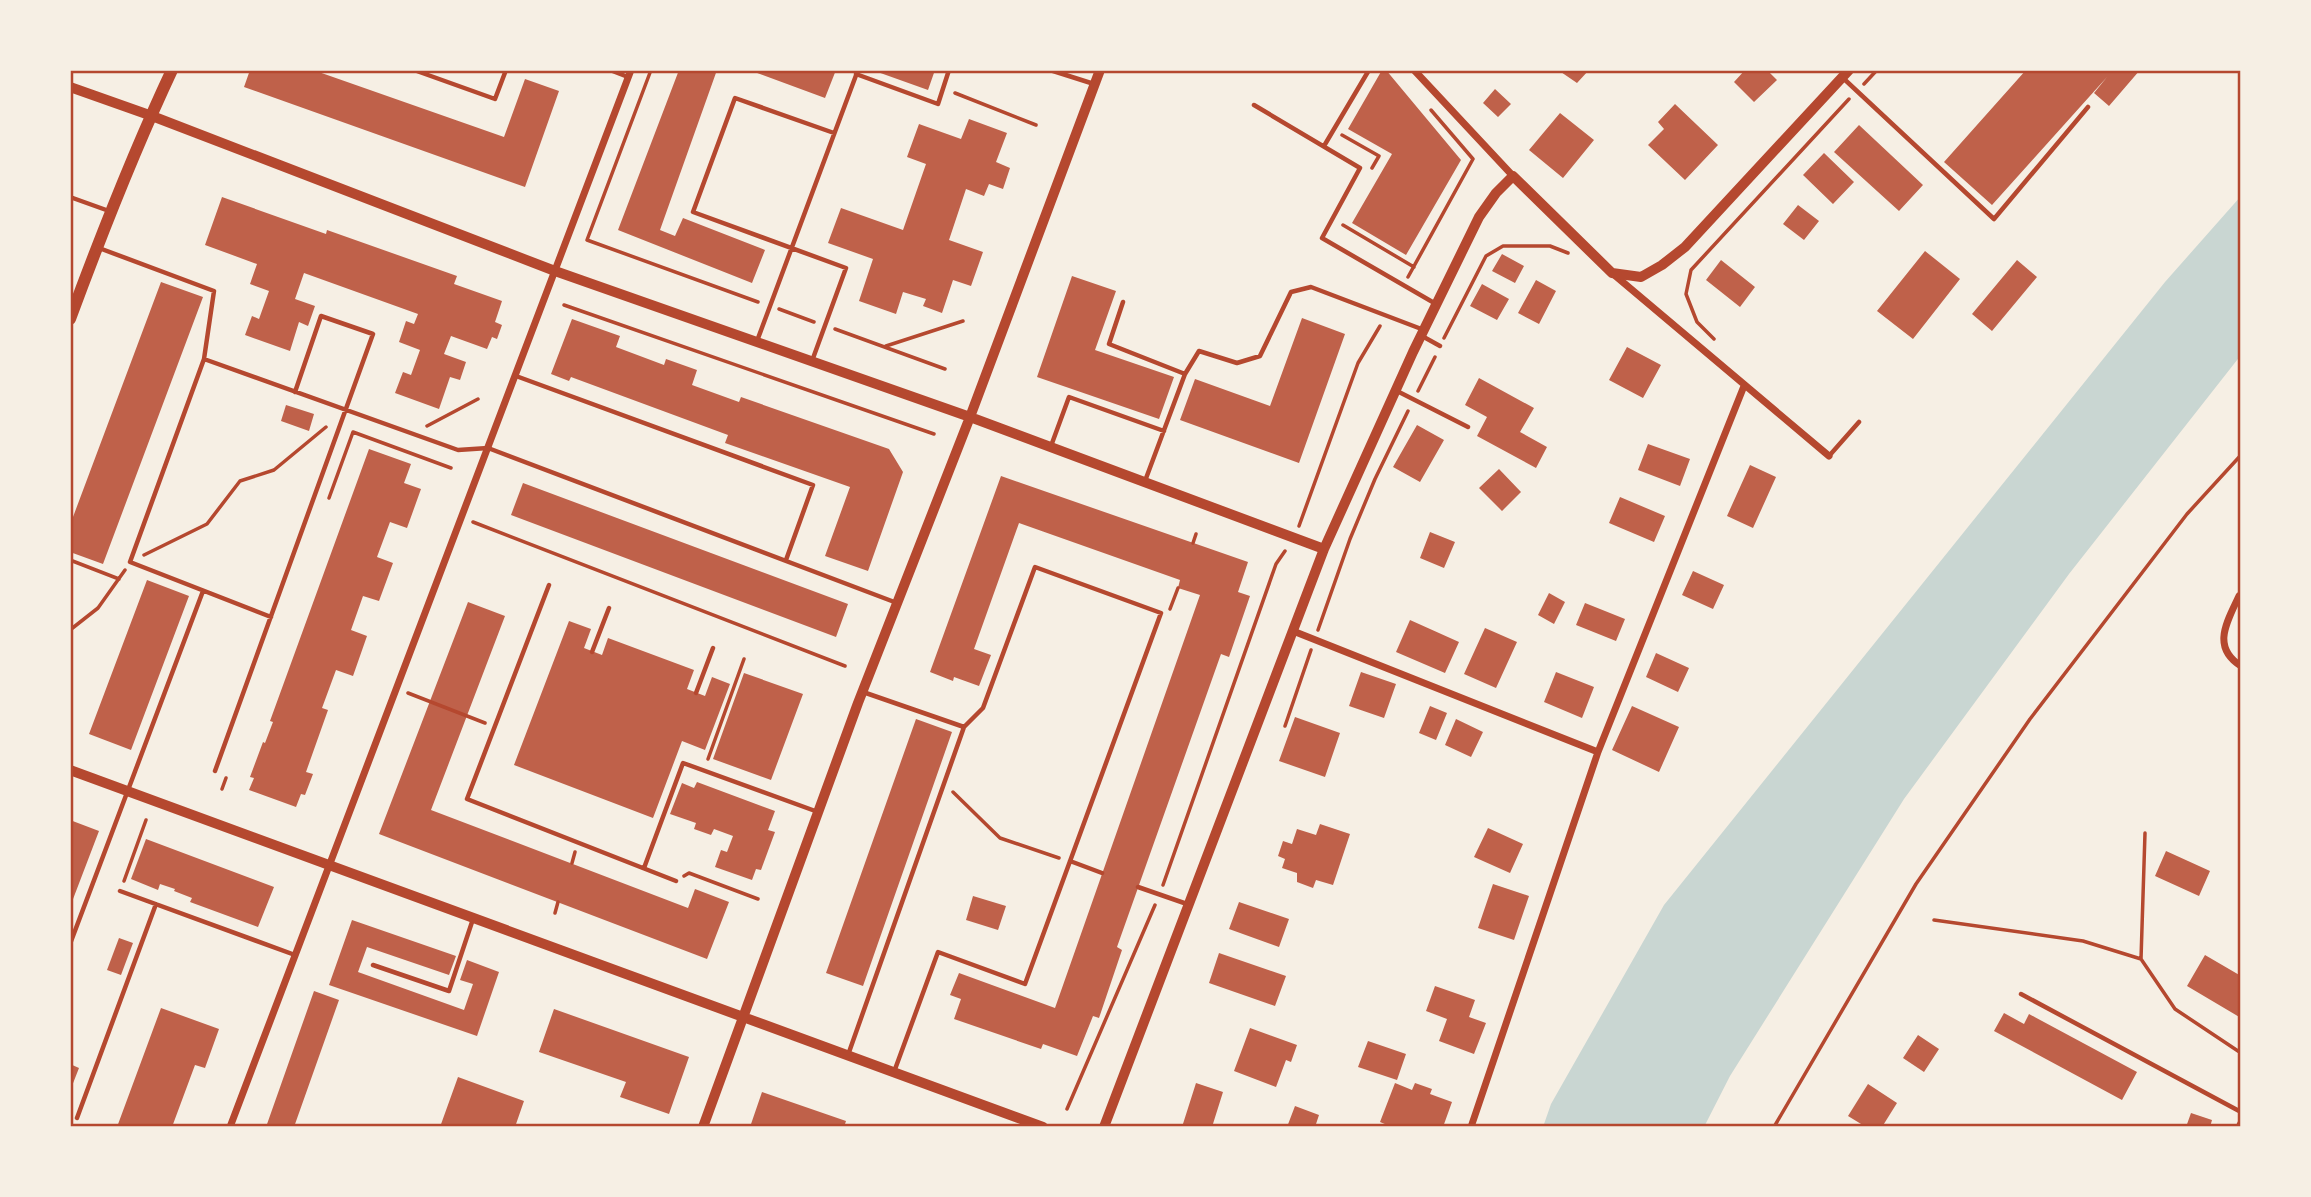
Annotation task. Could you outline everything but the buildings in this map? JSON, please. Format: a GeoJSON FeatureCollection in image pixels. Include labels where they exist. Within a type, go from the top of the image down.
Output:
{"type":"FeatureCollection","features":[{"type":"Feature","properties":{"kind":"main road"},"geometry":{"type":"LineString","coordinates":[[70,319],[96,247],[173,70]]}},
{"type":"Feature","properties":{"kind":"street"},"geometry":{"type":"LineString","coordinates":[[704,1127],[862,692],[970,417],[1100,70]]}},
{"type":"Feature","properties":{"kind":"street"},"geometry":{"type":"LineString","coordinates":[[1414,70],[1513,176],[1612,273],[1829,456]]}},
{"type":"Feature","properties":{"kind":"street"},"geometry":{"type":"LineString","coordinates":[[230,1127],[629,73]]}},
{"type":"Feature","properties":{"kind":"street"},"geometry":{"type":"LineString","coordinates":[[1612,273],[1641,277],[1685,247],[1846,74]]}},
{"type":"Feature","properties":{"kind":"street"},"geometry":{"type":"LineString","coordinates":[[70,87],[555,271],[970,417],[1324,549]]}},
{"type":"Feature","properties":{"kind":"street"},"geometry":{"type":"LineString","coordinates":[[1104,1127],[1324,549],[1422,333],[1479,217],[1513,176]]}},
{"type":"Feature","properties":{"kind":"street"},"geometry":{"type":"LineString","coordinates":[[1471,1127],[1598,752],[1744,386]]}},
{"type":"Feature","properties":{"kind":"street"},"geometry":{"type":"LineString","coordinates":[[2239,596],[2226,625],[2223,644],[2229,658],[2241,666]]}},
{"type":"Feature","properties":{"kind":"street"},"geometry":{"type":"LineString","coordinates":[[1293,631],[1598,752]]}},
{"type":"Feature","properties":{"kind":"street"},"geometry":{"type":"LineString","coordinates":[[70,770],[1043,1127]]}},
{"type":"Feature","properties":{"kind":"lane"},"geometry":{"type":"LineString","coordinates":[[414,70],[495,99],[506,70]]}},
{"type":"Feature","properties":{"kind":"lane"},"geometry":{"type":"LineString","coordinates":[[610,70],[629,73]]}},
{"type":"Feature","properties":{"kind":"lane"},"geometry":{"type":"LineString","coordinates":[[757,342],[857,72],[938,104],[949,70]]}},
{"type":"Feature","properties":{"kind":"lane"},"geometry":{"type":"LineString","coordinates":[[1050,70],[1094,85]]}},
{"type":"Feature","properties":{"kind":"lane"},"geometry":{"type":"LineString","coordinates":[[1324,146],[1369,70]]}},
{"type":"Feature","properties":{"kind":"lane"},"geometry":{"type":"LineString","coordinates":[[1846,74],[1857,91],[1994,219],[2088,107]]}},
{"type":"Feature","properties":{"kind":"lane"},"geometry":{"type":"LineString","coordinates":[[812,362],[846,268],[693,212],[735,98],[834,133]]}},
{"type":"Feature","properties":{"kind":"lane"},"geometry":{"type":"LineString","coordinates":[[1254,105],[1360,168],[1322,237],[1437,304]]}},
{"type":"Feature","properties":{"kind":"lane"},"geometry":{"type":"LineString","coordinates":[[70,197],[111,212]]}},
{"type":"Feature","properties":{"kind":"lane"},"geometry":{"type":"LineString","coordinates":[[96,247],[214,291],[204,359],[130,562],[271,617]]}},
{"type":"Feature","properties":{"kind":"lane"},"geometry":{"type":"LineString","coordinates":[[1145,482],[1185,374],[1199,351],[1237,363],[1260,356],[1291,292],[1311,287],[1386,316],[1422,333],[1440,346]]}},
{"type":"Feature","properties":{"kind":"lane"},"geometry":{"type":"LineString","coordinates":[[1123,302],[1109,344],[1185,374]]}},
{"type":"Feature","properties":{"kind":"lane"},"geometry":{"type":"LineString","coordinates":[[215,771],[373,334],[321,316],[295,392]]}},
{"type":"Feature","properties":{"kind":"lane"},"geometry":{"type":"LineString","coordinates":[[204,359],[458,450],[488,448],[897,603]]}},
{"type":"Feature","properties":{"kind":"lane"},"geometry":{"type":"LineString","coordinates":[[515,376],[813,485],[786,561]]}},
{"type":"Feature","properties":{"kind":"lane"},"geometry":{"type":"LineString","coordinates":[[1396,390],[1468,427]]}},
{"type":"Feature","properties":{"kind":"lane"},"geometry":{"type":"LineString","coordinates":[[1051,447],[1069,397],[1164,431]]}},
{"type":"Feature","properties":{"kind":"lane"},"geometry":{"type":"LineString","coordinates":[[1829,456],[1859,422]]}},
{"type":"Feature","properties":{"kind":"lane"},"geometry":{"type":"LineString","coordinates":[[848,1055],[964,727],[983,708],[1035,567],[1161,613],[1026,984],[938,952],[894,1072]]}},
{"type":"Feature","properties":{"kind":"lane"},"geometry":{"type":"LineString","coordinates":[[549,585],[467,799],[676,881]]}},
{"type":"Feature","properties":{"kind":"lane"},"geometry":{"type":"LineString","coordinates":[[70,944],[203,591]]}},
{"type":"Feature","properties":{"kind":"lane"},"geometry":{"type":"LineString","coordinates":[[592,652],[609,608]]}},
{"type":"Feature","properties":{"kind":"lane"},"geometry":{"type":"LineString","coordinates":[[696,693],[713,648]]}},
{"type":"Feature","properties":{"kind":"lane"},"geometry":{"type":"LineString","coordinates":[[862,692],[964,727]]}},
{"type":"Feature","properties":{"kind":"lane"},"geometry":{"type":"LineString","coordinates":[[644,868],[682,763],[819,813]]}},
{"type":"Feature","properties":{"kind":"lane"},"geometry":{"type":"LineString","coordinates":[[1070,862],[1102,873]]}},
{"type":"Feature","properties":{"kind":"lane"},"geometry":{"type":"LineString","coordinates":[[1138,887],[1189,905]]}},
{"type":"Feature","properties":{"kind":"lane"},"geometry":{"type":"LineString","coordinates":[[120,891],[295,955]]}},
{"type":"Feature","properties":{"kind":"lane"},"geometry":{"type":"LineString","coordinates":[[77,1118],[156,904]]}},
{"type":"Feature","properties":{"kind":"lane"},"geometry":{"type":"LineString","coordinates":[[373,965],[449,991],[473,919]]}},
{"type":"Feature","properties":{"kind":"lane"},"geometry":{"type":"LineString","coordinates":[[2021,994],[2241,1112]]}},
{"type":"Feature","properties":{"kind":"path"},"geometry":{"type":"LineString","coordinates":[[587,240],[651,70]]}},
{"type":"Feature","properties":{"kind":"path"},"geometry":{"type":"LineString","coordinates":[[1721,346],[1697,323],[1686,294],[1691,270],[1877,70]]}},
{"type":"Feature","properties":{"kind":"path"},"geometry":{"type":"LineString","coordinates":[[943,88],[1036,125]]}},
{"type":"Feature","properties":{"kind":"path"},"geometry":{"type":"LineString","coordinates":[[1403,285],[1473,159],[1430,110]]}},
{"type":"Feature","properties":{"kind":"path"},"geometry":{"type":"LineString","coordinates":[[1285,726],[1350,539],[1375,479],[1486,257],[1503,246],[1550,246],[1576,256]]}},
{"type":"Feature","properties":{"kind":"path"},"geometry":{"type":"LineString","coordinates":[[564,305],[934,434]]}},
{"type":"Feature","properties":{"kind":"path"},"geometry":{"type":"LineString","coordinates":[[1067,1109],[1159,894],[1276,564],[1294,538],[1358,363],[1386,316]]}},
{"type":"Feature","properties":{"kind":"path"},"geometry":{"type":"LineString","coordinates":[[884,347],[963,321]]}},
{"type":"Feature","properties":{"kind":"path"},"geometry":{"type":"LineString","coordinates":[[387,445],[478,399]]}},
{"type":"Feature","properties":{"kind":"path"},"geometry":{"type":"LineString","coordinates":[[70,629],[99,608],[130,562],[207,524],[240,481],[274,470],[346,410]]}},
{"type":"Feature","properties":{"kind":"path"},"geometry":{"type":"LineString","coordinates":[[325,508],[353,432],[450,468]]}},
{"type":"Feature","properties":{"kind":"path"},"geometry":{"type":"LineString","coordinates":[[1774,1127],[1916,884],[2022,730],[2187,514],[2241,454]]}},
{"type":"Feature","properties":{"kind":"path"},"geometry":{"type":"LineString","coordinates":[[461,518],[845,666]]}},
{"type":"Feature","properties":{"kind":"path"},"geometry":{"type":"LineString","coordinates":[[1193,544],[1196,534]]}},
{"type":"Feature","properties":{"kind":"path"},"geometry":{"type":"LineString","coordinates":[[70,560],[119,579]]}},
{"type":"Feature","properties":{"kind":"path"},"geometry":{"type":"LineString","coordinates":[[703,771],[744,659]]}},
{"type":"Feature","properties":{"kind":"path"},"geometry":{"type":"LineString","coordinates":[[396,688],[495,727]]}},
{"type":"Feature","properties":{"kind":"path"},"geometry":{"type":"LineString","coordinates":[[222,789],[227,776]]}},
{"type":"Feature","properties":{"kind":"path"},"geometry":{"type":"LineString","coordinates":[[944,783],[1000,838],[1070,862]]}},
{"type":"Feature","properties":{"kind":"path"},"geometry":{"type":"LineString","coordinates":[[120,891],[146,820]]}},
{"type":"Feature","properties":{"kind":"path"},"geometry":{"type":"LineString","coordinates":[[2145,833],[2141,959],[2175,1009],[2241,1053]]}},
{"type":"Feature","properties":{"kind":"path"},"geometry":{"type":"LineString","coordinates":[[690,873],[758,899]]}},
{"type":"Feature","properties":{"kind":"path"},"geometry":{"type":"LineString","coordinates":[[555,913],[558,902]]}},
{"type":"Feature","properties":{"kind":"path"},"geometry":{"type":"LineString","coordinates":[[1934,920],[2083,941],[2141,959]]}},
{"type":"Feature","properties":{"kind":"shaded area"},"geometry":{"type":"Polygon","coordinates":[[[2241,196],[2241,355],[2069,574],[1904,799],[1730,1076],[1704,1127],[1543,1127],[1551,1104],[1664,905],[2165,282],[2241,196]]]}}]}
